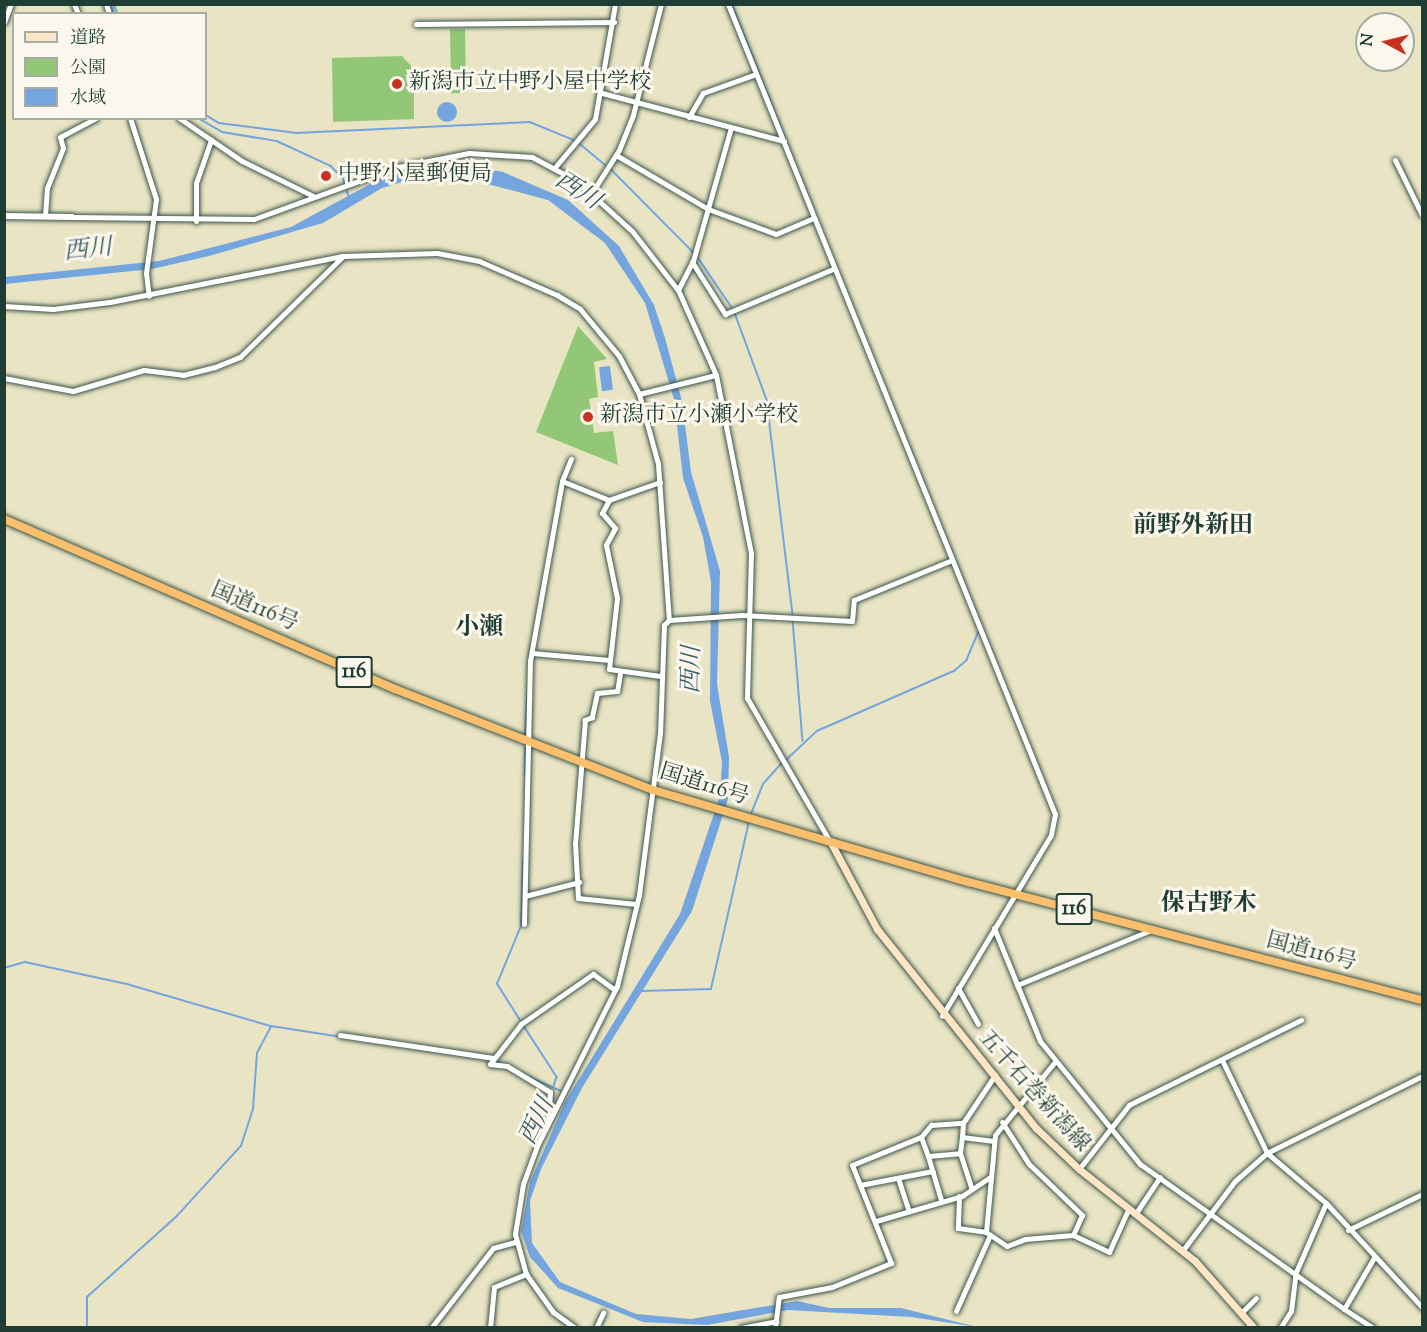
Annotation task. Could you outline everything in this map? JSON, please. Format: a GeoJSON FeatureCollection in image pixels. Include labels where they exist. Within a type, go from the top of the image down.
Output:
{"type":"FeatureCollection","features":[{"type":"Feature","properties":{"kind":"highway","name":"国道116号"},"geometry":{"type":"LineString","coordinates":[[4,519],[527,742],[653,790],[1015,893],[1422,1000]]}},
{"type":"Feature","properties":{"kind":"main road","name":"五千石巻新潟線"},"geometry":{"type":"LineString","coordinates":[[830,842],[877,929],[942,1016],[1018,1105],[1079,1170],[1183,1251],[1254,1328]]}},
{"type":"Feature","properties":{"kind":"street"},"geometry":{"type":"LineString","coordinates":[[4,22],[11,4]]}},
{"type":"Feature","properties":{"kind":"street"},"geometry":{"type":"LineString","coordinates":[[556,166],[588,134],[602,93],[615,4]]}},
{"type":"Feature","properties":{"kind":"street"},"geometry":{"type":"LineString","coordinates":[[591,194],[616,154],[636,103],[661,4]]}},
{"type":"Feature","properties":{"kind":"street"},"geometry":{"type":"LineString","coordinates":[[728,4],[784,141],[812,219],[1055,814],[1051,835],[942,1016]]}},
{"type":"Feature","properties":{"kind":"street"},"geometry":{"type":"LineString","coordinates":[[416,24],[614,22]]}},
{"type":"Feature","properties":{"kind":"street"},"geometry":{"type":"LineString","coordinates":[[689,117],[703,93],[756,74]]}},
{"type":"Feature","properties":{"kind":"street"},"geometry":{"type":"LineString","coordinates":[[602,93],[784,141]]}},
{"type":"Feature","properties":{"kind":"street"},"geometry":{"type":"LineString","coordinates":[[45,216],[47,188],[63,147],[60,137],[92,120]]}},
{"type":"Feature","properties":{"kind":"street"},"geometry":{"type":"LineString","coordinates":[[131,120],[154,190],[154,220],[146,273],[149,296]]}},
{"type":"Feature","properties":{"kind":"street"},"geometry":{"type":"LineString","coordinates":[[182,120],[211,140],[313,196]]}},
{"type":"Feature","properties":{"kind":"street"},"geometry":{"type":"LineString","coordinates":[[678,290],[692,262],[731,128]]}},
{"type":"Feature","properties":{"kind":"street"},"geometry":{"type":"LineString","coordinates":[[196,221],[196,183],[211,140]]}},
{"type":"Feature","properties":{"kind":"street"},"geometry":{"type":"LineString","coordinates":[[4,216],[196,221],[254,219],[313,196],[442,155],[503,154],[556,166],[632,231],[678,290],[716,375],[750,544],[746,616],[750,706],[830,842]]}},
{"type":"Feature","properties":{"kind":"street"},"geometry":{"type":"LineString","coordinates":[[616,154],[708,209],[776,234],[812,219]]}},
{"type":"Feature","properties":{"kind":"street"},"geometry":{"type":"LineString","coordinates":[[1395,160],[1422,215]]}},
{"type":"Feature","properties":{"kind":"street"},"geometry":{"type":"LineString","coordinates":[[5,308],[53,309],[149,296],[343,256],[386,251],[468,258],[557,294],[597,327],[639,394],[660,482],[669,620],[661,676],[653,790],[636,904],[615,990],[548,1121],[523,1184],[516,1242],[526,1274],[553,1312],[576,1328]]}},
{"type":"Feature","properties":{"kind":"street"},"geometry":{"type":"LineString","coordinates":[[4,378],[73,392],[144,370],[191,375],[215,368],[240,357],[343,256]]}},
{"type":"Feature","properties":{"kind":"street"},"geometry":{"type":"LineString","coordinates":[[692,262],[725,314],[833,269]]}},
{"type":"Feature","properties":{"kind":"street"},"geometry":{"type":"LineString","coordinates":[[639,394],[682,381],[716,375]]}},
{"type":"Feature","properties":{"kind":"street"},"geometry":{"type":"LineString","coordinates":[[524,924],[527,742],[532,653],[562,481],[571,459]]}},
{"type":"Feature","properties":{"kind":"street"},"geometry":{"type":"LineString","coordinates":[[562,481],[609,500],[660,482]]}},
{"type":"Feature","properties":{"kind":"street"},"geometry":{"type":"LineString","coordinates":[[609,500],[602,513],[615,528],[606,550],[617,598],[609,669],[620,673],[661,676]]}},
{"type":"Feature","properties":{"kind":"street"},"geometry":{"type":"LineString","coordinates":[[669,620],[746,616],[852,621],[854,600],[952,560]]}},
{"type":"Feature","properties":{"kind":"street"},"geometry":{"type":"LineString","coordinates":[[532,653],[610,660]]}},
{"type":"Feature","properties":{"kind":"street"},"geometry":{"type":"LineString","coordinates":[[620,673],[617,691],[597,693],[592,717],[585,720],[575,843],[583,902],[636,904]]}},
{"type":"Feature","properties":{"kind":"street"},"geometry":{"type":"LineString","coordinates":[[525,896],[579,882]]}},
{"type":"Feature","properties":{"kind":"street"},"geometry":{"type":"LineString","coordinates":[[994,928],[1017,985],[1054,1063],[1094,1112],[1112,1124],[1140,1164],[1213,1212],[1373,1328]]}},
{"type":"Feature","properties":{"kind":"street"},"geometry":{"type":"LineString","coordinates":[[1017,985],[1152,929]]}},
{"type":"Feature","properties":{"kind":"street"},"geometry":{"type":"LineString","coordinates":[[548,1121],[550,1092],[507,1066],[490,1064],[493,1058],[521,1024],[593,974],[615,990]]}},
{"type":"Feature","properties":{"kind":"street"},"geometry":{"type":"LineString","coordinates":[[958,988],[978,1024]]}},
{"type":"Feature","properties":{"kind":"street"},"geometry":{"type":"LineString","coordinates":[[1079,1170],[1112,1124],[1129,1105],[1301,1020]]}},
{"type":"Feature","properties":{"kind":"street"},"geometry":{"type":"LineString","coordinates":[[340,1035],[493,1058]]}},
{"type":"Feature","properties":{"kind":"street"},"geometry":{"type":"LineString","coordinates":[[1222,1060],[1267,1153],[1326,1203],[1348,1230],[1422,1307]]}},
{"type":"Feature","properties":{"kind":"street"},"geometry":{"type":"LineString","coordinates":[[956,1311],[988,1234],[994,1141],[1002,1122],[1054,1063]]}},
{"type":"Feature","properties":{"kind":"street"},"geometry":{"type":"LineString","coordinates":[[971,1187],[960,1153],[963,1123],[994,1075]]}},
{"type":"Feature","properties":{"kind":"street"},"geometry":{"type":"LineString","coordinates":[[1183,1251],[1235,1181],[1267,1153],[1422,1076]]}},
{"type":"Feature","properties":{"kind":"street"},"geometry":{"type":"LineString","coordinates":[[1002,1122],[1029,1164],[1082,1215],[1073,1235]]}},
{"type":"Feature","properties":{"kind":"street"},"geometry":{"type":"LineString","coordinates":[[741,1328],[776,1322],[779,1301],[891,1263],[852,1165],[921,1137],[931,1125],[963,1123]]}},
{"type":"Feature","properties":{"kind":"street"},"geometry":{"type":"LineString","coordinates":[[921,1137],[941,1200]]}},
{"type":"Feature","properties":{"kind":"street"},"geometry":{"type":"LineString","coordinates":[[962,1137],[994,1141]]}},
{"type":"Feature","properties":{"kind":"street"},"geometry":{"type":"LineString","coordinates":[[928,1156],[960,1153]]}},
{"type":"Feature","properties":{"kind":"street"},"geometry":{"type":"LineString","coordinates":[[860,1185],[933,1171]]}},
{"type":"Feature","properties":{"kind":"street"},"geometry":{"type":"LineString","coordinates":[[876,1221],[959,1196],[990,1177]]}},
{"type":"Feature","properties":{"kind":"street"},"geometry":{"type":"LineString","coordinates":[[959,1196],[958,1228],[988,1234],[1007,1246],[1024,1239],[1073,1235],[1109,1252],[1132,1211],[1160,1177]]}},
{"type":"Feature","properties":{"kind":"street"},"geometry":{"type":"LineString","coordinates":[[898,1178],[909,1210]]}},
{"type":"Feature","properties":{"kind":"street"},"geometry":{"type":"LineString","coordinates":[[1348,1230],[1422,1194]]}},
{"type":"Feature","properties":{"kind":"street"},"geometry":{"type":"LineString","coordinates":[[1280,1328],[1291,1311],[1296,1272],[1326,1203]]}},
{"type":"Feature","properties":{"kind":"street"},"geometry":{"type":"LineString","coordinates":[[431,1328],[493,1248],[516,1242]]}},
{"type":"Feature","properties":{"kind":"street"},"geometry":{"type":"LineString","coordinates":[[1344,1309],[1375,1256]]}},
{"type":"Feature","properties":{"kind":"street"},"geometry":{"type":"LineString","coordinates":[[490,1328],[494,1287],[526,1274]]}},
{"type":"Feature","properties":{"kind":"street"},"geometry":{"type":"LineString","coordinates":[[1241,1312],[1256,1298]]}},
{"type":"Feature","properties":{"kind":"street"},"geometry":{"type":"LineString","coordinates":[[596,1328],[603,1313]]}},
{"type":"Feature","properties":{"kind":"green space"},"geometry":{"type":"Polygon","coordinates":[[[450,29],[465,29],[466,93],[451,93],[450,29]]]}},
{"type":"Feature","properties":{"kind":"green space"},"geometry":{"type":"Polygon","coordinates":[[[402,56],[414,69],[414,119],[333,122],[332,58],[402,56]]]}},
{"type":"Feature","properties":{"kind":"green space"},"geometry":{"type":"Polygon","coordinates":[[[578,326],[607,359],[594,362],[598,397],[589,399],[594,433],[613,431],[618,465],[536,432],[578,326]]]}},
{"type":"Feature","properties":{"kind":"water"},"geometry":{"type":"Polygon","coordinates":[[[447,102],[454,105],[457,112],[454,119],[447,122],[440,119],[437,112],[440,105],[447,102]]]}},
{"type":"Feature","properties":{"kind":"water"},"geometry":{"type":"Polygon","coordinates":[[[445,160],[503,172],[568,200],[619,246],[654,305],[665,338],[682,401],[691,472],[720,571],[717,684],[729,757],[728,799],[692,911],[582,1088],[541,1169],[530,1201],[532,1243],[560,1282],[636,1314],[691,1319],[797,1301],[829,1308],[901,1308],[977,1327],[911,1317],[788,1310],[707,1325],[643,1322],[558,1288],[530,1257],[521,1231],[530,1182],[565,1102],[680,914],[720,796],[722,762],[710,701],[711,582],[703,537],[683,478],[674,399],[645,303],[605,243],[548,200],[439,171],[382,188],[323,223],[209,256],[152,269],[5,284],[4,277],[159,261],[291,227],[394,171],[445,160]]]}},
{"type":"Feature","properties":{"kind":"water"},"geometry":{"type":"Polygon","coordinates":[[[610,366],[613,390],[602,391],[599,367],[610,366]]]}},
{"type":"Feature","properties":{"kind":"waterway"},"geometry":{"type":"LineString","coordinates":[[111,4],[114,12]]}},
{"type":"Feature","properties":{"kind":"waterway"},"geometry":{"type":"LineString","coordinates":[[114,4],[117,12]]}},
{"type":"Feature","properties":{"kind":"waterway"},"geometry":{"type":"LineString","coordinates":[[732,4],[817,218]]}},
{"type":"Feature","properties":{"kind":"waterway"},"geometry":{"type":"LineString","coordinates":[[207,116],[219,123],[296,133],[530,122],[574,140]]}},
{"type":"Feature","properties":{"kind":"waterway"},"geometry":{"type":"LineString","coordinates":[[201,120],[222,132],[277,141],[331,166],[343,178],[349,197]]}},
{"type":"Feature","properties":{"kind":"waterway"},"geometry":{"type":"LineString","coordinates":[[578,142],[607,166]]}},
{"type":"Feature","properties":{"kind":"waterway"},"geometry":{"type":"LineString","coordinates":[[611,169],[694,253]]}},
{"type":"Feature","properties":{"kind":"waterway"},"geometry":{"type":"LineString","coordinates":[[697,256],[733,309]]}},
{"type":"Feature","properties":{"kind":"waterway"},"geometry":{"type":"LineString","coordinates":[[735,313],[767,400],[793,615]]}},
{"type":"Feature","properties":{"kind":"waterway"},"geometry":{"type":"LineString","coordinates":[[903,431],[981,624]]}},
{"type":"Feature","properties":{"kind":"waterway"},"geometry":{"type":"LineString","coordinates":[[793,620],[803,741]]}},
{"type":"Feature","properties":{"kind":"waterway"},"geometry":{"type":"LineString","coordinates":[[786,760],[817,731],[954,671],[966,661],[979,631]]}},
{"type":"Feature","properties":{"kind":"waterway"},"geometry":{"type":"LineString","coordinates":[[525,736],[530,649]]}},
{"type":"Feature","properties":{"kind":"waterway"},"geometry":{"type":"LineString","coordinates":[[525,749],[525,776]]}},
{"type":"Feature","properties":{"kind":"waterway"},"geometry":{"type":"LineString","coordinates":[[751,814],[763,784],[782,763]]}},
{"type":"Feature","properties":{"kind":"waterway"},"geometry":{"type":"LineString","coordinates":[[641,991],[711,989],[749,822]]}},
{"type":"Feature","properties":{"kind":"waterway"},"geometry":{"type":"LineString","coordinates":[[521,1022],[497,984],[521,926],[523,859]]}},
{"type":"Feature","properties":{"kind":"waterway"},"geometry":{"type":"LineString","coordinates":[[4,968],[25,962],[127,984],[271,1026],[484,1059]]}},
{"type":"Feature","properties":{"kind":"waterway"},"geometry":{"type":"LineString","coordinates":[[524,1026],[557,1077],[554,1086]]}},
{"type":"Feature","properties":{"kind":"waterway"},"geometry":{"type":"LineString","coordinates":[[87,1328],[87,1297],[177,1216],[241,1146],[253,1109],[257,1053],[271,1027]]}},
{"type":"Feature","properties":{"kind":"waterway"},"geometry":{"type":"LineString","coordinates":[[495,1061],[561,1091]]}},
{"type":"Feature","properties":{"kind":"place","name":"新潟市立中野小屋中学校"},"geometry":{"type":"Point","coordinates":[397,84]}},
{"type":"Feature","properties":{"kind":"place","name":"中野小屋郵便局"},"geometry":{"type":"Point","coordinates":[326,176]}},
{"type":"Feature","properties":{"kind":"place","name":"新潟市立小瀬小学校"},"geometry":{"type":"Point","coordinates":[588,417]}},
{"type":"Feature","properties":{"kind":"district","name":"前野外新田"},"geometry":{"type":"Point","coordinates":[1193,527]}},
{"type":"Feature","properties":{"kind":"district","name":"小瀬"},"geometry":{"type":"Point","coordinates":[479,629]}},
{"type":"Feature","properties":{"kind":"district","name":"保古野木"},"geometry":{"type":"Point","coordinates":[1209,905]}},
{"type":"Feature","properties":{"kind":"water label","name":"西川"},"geometry":{"type":"Point","coordinates":[577,192]}},
{"type":"Feature","properties":{"kind":"water label","name":"西川"},"geometry":{"type":"Point","coordinates":[88,251]}},
{"type":"Feature","properties":{"kind":"water label","name":"西川"},"geometry":{"type":"Point","coordinates":[693,670]}},
{"type":"Feature","properties":{"kind":"water label","name":"西川"},"geometry":{"type":"Point","coordinates":[538,1122]}}]}
